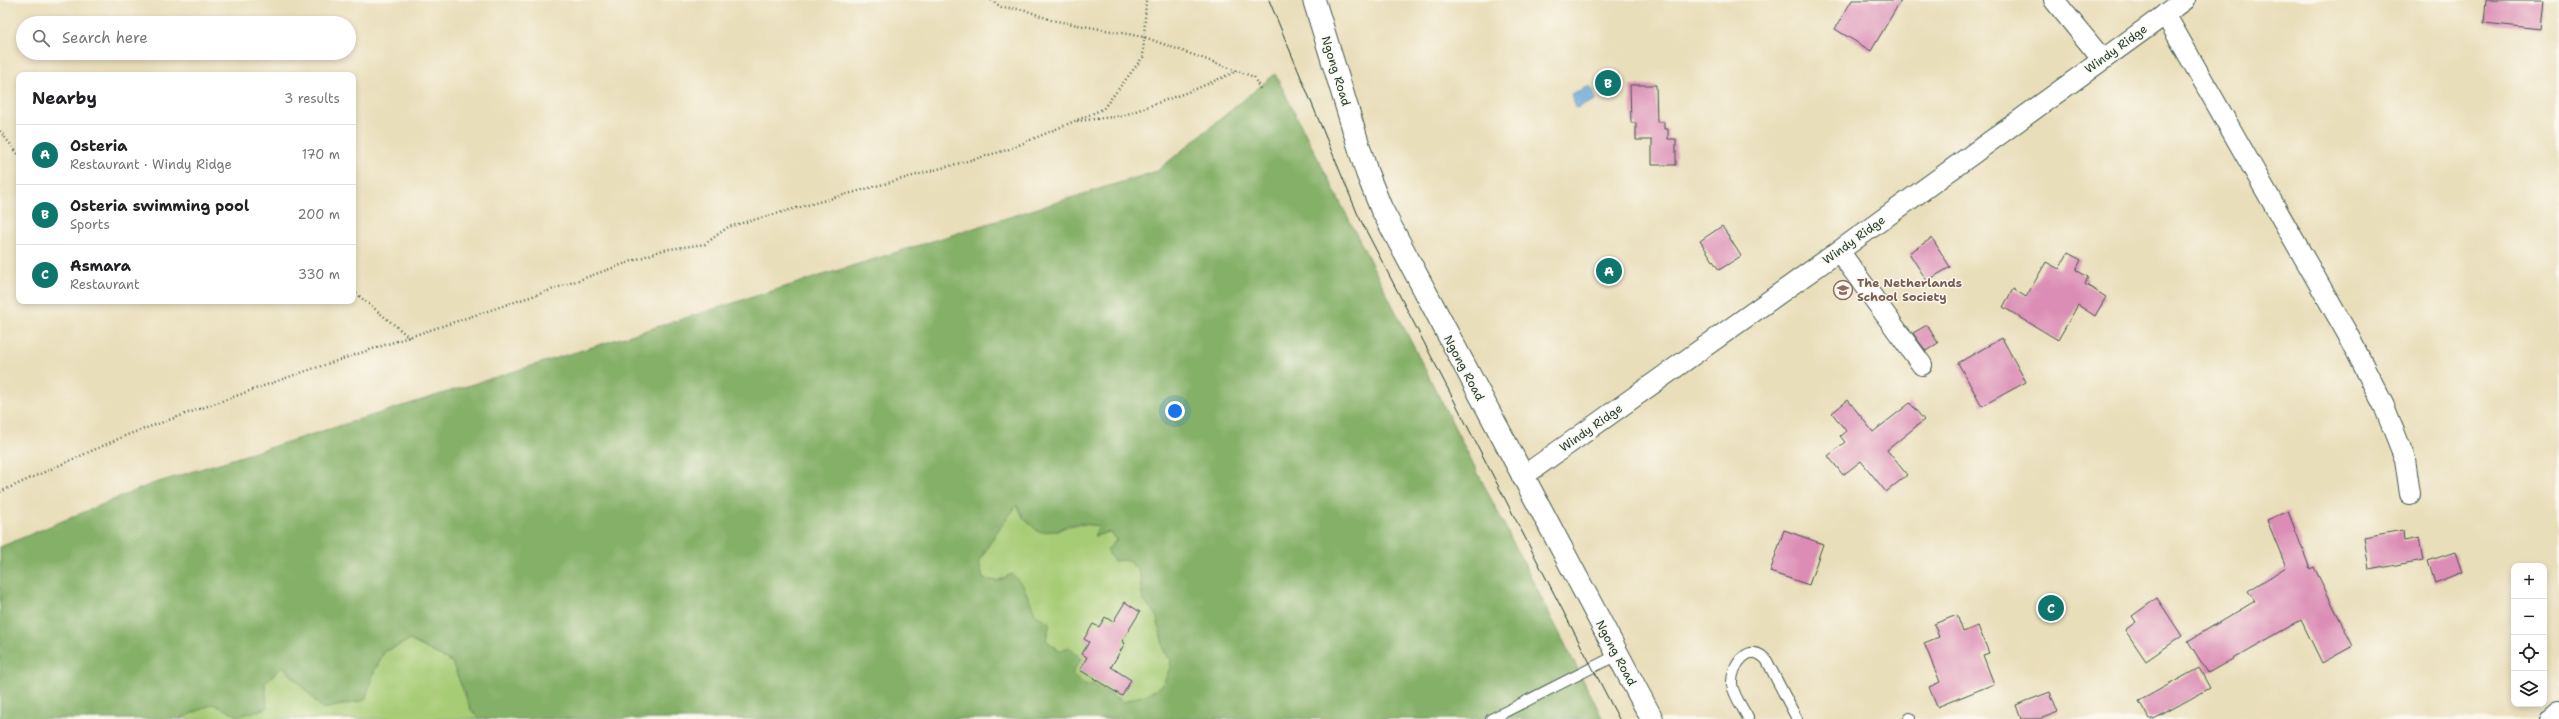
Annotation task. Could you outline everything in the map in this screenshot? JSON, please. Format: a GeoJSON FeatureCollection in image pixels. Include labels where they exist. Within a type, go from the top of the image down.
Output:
{"type":"FeatureCollection","features":[{"type":"Feature","properties":{"kind":"main road","name":"Ngong Road"},"geometry":{"type":"LineString","coordinates":[[1314,0],[1367,173],[1381,208],[1522,477],[1652,719]]}},
{"type":"Feature","properties":{"kind":"street"},"geometry":{"type":"LineString","coordinates":[[2054,0],[2102,59]]}},
{"type":"Feature","properties":{"kind":"street","name":"Windy Ridge"},"geometry":{"type":"LineString","coordinates":[[1522,477],[1839,251],[2185,0]]}},
{"type":"Feature","properties":{"kind":"street"},"geometry":{"type":"LineString","coordinates":[[2165,14],[2347,333],[2384,406],[2405,459],[2410,494]]}},
{"type":"Feature","properties":{"kind":"street"},"geometry":{"type":"LineString","coordinates":[[1839,251],[1922,365]]}},
{"type":"Feature","properties":{"kind":"street"},"geometry":{"type":"LineString","coordinates":[[2550,719],[2559,711]]}},
{"type":"Feature","properties":{"kind":"lane"},"geometry":{"type":"LineString","coordinates":[[1748,718],[1732,684],[1737,662],[1746,654],[1755,652],[1763,655],[1767,661],[1797,719]]}},
{"type":"Feature","properties":{"kind":"lane"},"geometry":{"type":"LineString","coordinates":[[1490,719],[1617,655]]}},
{"type":"Feature","properties":{"kind":"path"},"geometry":{"type":"LineString","coordinates":[[991,0],[1001,7],[1025,10],[1051,20],[1144,37],[1254,77],[1261,91]]}},
{"type":"Feature","properties":{"kind":"path"},"geometry":{"type":"LineString","coordinates":[[0,492],[127,435],[297,374],[410,337],[663,250],[705,244],[728,227],[1007,150],[1074,122],[1103,109],[1143,57],[1146,0]]}},
{"type":"Feature","properties":{"kind":"path"},"geometry":{"type":"LineString","coordinates":[[1074,122],[1122,116],[1196,89],[1238,70]]}},
{"type":"Feature","properties":{"kind":"path"},"geometry":{"type":"LineString","coordinates":[[0,131],[16,151]]}},
{"type":"Feature","properties":{"kind":"path"},"geometry":{"type":"LineString","coordinates":[[356,293],[410,337]]}},
{"type":"Feature","properties":{"kind":"green space"},"geometry":{"type":"Polygon","coordinates":[[[1275,74],[1603,719],[480,719],[471,710],[452,662],[410,640],[384,652],[374,672],[365,700],[323,709],[283,666],[265,683],[267,708],[239,716],[213,704],[179,719],[0,719],[0,547],[149,485],[1157,171],[1275,74]],[[1017,505],[988,544],[979,562],[983,579],[998,581],[1012,574],[1023,586],[1036,615],[1050,623],[1046,640],[1059,651],[1069,647],[1081,659],[1072,674],[1087,686],[1092,684],[1124,702],[1156,690],[1161,685],[1169,671],[1171,660],[1165,653],[1156,614],[1143,600],[1139,571],[1127,560],[1114,561],[1107,550],[1117,539],[1109,532],[1094,536],[1099,526],[1079,523],[1067,525],[1057,531],[1039,532],[1024,519],[1017,505]]]}},
{"type":"Feature","properties":{"kind":"green space"},"geometry":{"type":"Polygon","coordinates":[[[1018,504],[1057,531],[1078,525],[1100,526],[1095,536],[1109,532],[1117,539],[1127,560],[1139,571],[1143,600],[1156,614],[1165,653],[1171,660],[1169,671],[1165,679],[1156,690],[1124,702],[1092,684],[1087,686],[1072,674],[1059,651],[1046,640],[1023,586],[1012,574],[998,581],[983,579],[979,562],[999,528],[1018,504]]]}},
{"type":"Feature","properties":{"kind":"green space"},"geometry":{"type":"Polygon","coordinates":[[[410,640],[452,662],[471,710],[480,719],[179,719],[213,704],[239,716],[265,682],[283,666],[323,709],[365,700],[374,672],[384,652],[410,640]]]}},
{"type":"Feature","properties":{"kind":"water"},"geometry":{"type":"Polygon","coordinates":[[[1590,86],[1596,100],[1576,108],[1571,94],[1590,86]]]}},
{"type":"Feature","properties":{"kind":"building"},"geometry":{"type":"Polygon","coordinates":[[[1852,0],[1901,0],[1871,51],[1835,29],[1852,0]]]}},
{"type":"Feature","properties":{"kind":"building"},"geometry":{"type":"Polygon","coordinates":[[[2486,0],[2544,0],[2541,29],[2484,23],[2486,0]]]}},
{"type":"Feature","properties":{"kind":"building"},"geometry":{"type":"Polygon","coordinates":[[[1630,85],[1656,85],[1657,122],[1664,122],[1664,129],[1668,129],[1668,139],[1676,139],[1676,165],[1652,165],[1652,140],[1636,140],[1636,123],[1631,123],[1630,85]]]}},
{"type":"Feature","properties":{"kind":"building"},"geometry":{"type":"Polygon","coordinates":[[[1722,226],[1741,256],[1719,270],[1700,241],[1722,226]]]}},
{"type":"Feature","properties":{"kind":"building"},"geometry":{"type":"Polygon","coordinates":[[[1932,238],[1950,267],[1927,281],[1909,253],[1932,238]]]}},
{"type":"Feature","properties":{"kind":"building"},"geometry":{"type":"Polygon","coordinates":[[[2068,253],[2081,260],[2076,270],[2088,277],[2085,284],[2106,297],[2095,316],[2078,305],[2058,340],[2003,307],[2013,289],[2026,297],[2046,262],[2059,269],[2068,253]]]}},
{"type":"Feature","properties":{"kind":"building"},"geometry":{"type":"Polygon","coordinates":[[[1927,325],[1938,343],[1926,351],[1913,333],[1927,325]]]}},
{"type":"Feature","properties":{"kind":"building"},"geometry":{"type":"Polygon","coordinates":[[[2002,338],[2026,382],[1982,406],[1958,363],[2002,338]]]}},
{"type":"Feature","properties":{"kind":"building"},"geometry":{"type":"Polygon","coordinates":[[[1848,400],[1873,432],[1910,403],[1924,420],[1887,450],[1907,475],[1886,492],[1861,461],[1843,475],[1828,456],[1845,442],[1840,436],[1846,431],[1832,413],[1848,400]]]}},
{"type":"Feature","properties":{"kind":"building"},"geometry":{"type":"Polygon","coordinates":[[[2288,511],[2310,569],[2314,567],[2353,646],[2322,663],[2301,620],[2208,673],[2188,641],[2255,601],[2248,591],[2286,567],[2267,520],[2288,511]]]}},
{"type":"Feature","properties":{"kind":"building"},"geometry":{"type":"Polygon","coordinates":[[[1784,530],[1823,544],[1809,585],[1770,572],[1784,530]]]}},
{"type":"Feature","properties":{"kind":"building"},"geometry":{"type":"Polygon","coordinates":[[[2403,530],[2404,541],[2419,538],[2423,560],[2369,570],[2364,537],[2403,530]]]}},
{"type":"Feature","properties":{"kind":"building"},"geometry":{"type":"Polygon","coordinates":[[[2455,552],[2462,572],[2435,583],[2428,561],[2455,552]]]}},
{"type":"Feature","properties":{"kind":"building"},"geometry":{"type":"Polygon","coordinates":[[[2157,598],[2182,636],[2146,661],[2125,630],[2136,622],[2132,616],[2157,598]]]}},
{"type":"Feature","properties":{"kind":"building"},"geometry":{"type":"Polygon","coordinates":[[[1125,602],[1140,612],[1122,641],[1125,643],[1111,667],[1131,680],[1122,696],[1080,670],[1087,657],[1082,654],[1089,642],[1084,639],[1093,624],[1099,627],[1105,617],[1113,622],[1125,602]]]}},
{"type":"Feature","properties":{"kind":"building"},"geometry":{"type":"Polygon","coordinates":[[[1957,615],[1963,632],[1978,626],[1989,653],[1983,655],[1994,684],[1937,707],[1929,687],[1940,682],[1924,643],[1939,637],[1934,624],[1957,615]]]}},
{"type":"Feature","properties":{"kind":"building"},"geometry":{"type":"Polygon","coordinates":[[[2199,668],[2210,688],[2154,719],[2149,719],[2139,701],[2199,668]]]}},
{"type":"Feature","properties":{"kind":"building"},"geometry":{"type":"Polygon","coordinates":[[[2050,692],[2058,712],[2040,719],[2021,719],[2016,705],[2050,692]]]}},
{"type":"Feature","properties":{"kind":"tram line"},"geometry":{"type":"LineString","coordinates":[[1269,0],[1358,215],[1619,719]]}},
{"type":"Feature","properties":{"kind":"place","name":"Osteria swimming pool"},"geometry":{"type":"Point","coordinates":[1608,83]}},
{"type":"Feature","properties":{"kind":"place","name":"Osteria"},"geometry":{"type":"Point","coordinates":[1609,271]}},
{"type":"Feature","properties":{"kind":"place","name":"The Netherlands School Society"},"geometry":{"type":"Point","coordinates":[1843,290]}},
{"type":"Feature","properties":{"kind":"place","name":"Asmara"},"geometry":{"type":"Point","coordinates":[2051,608]}}]}
